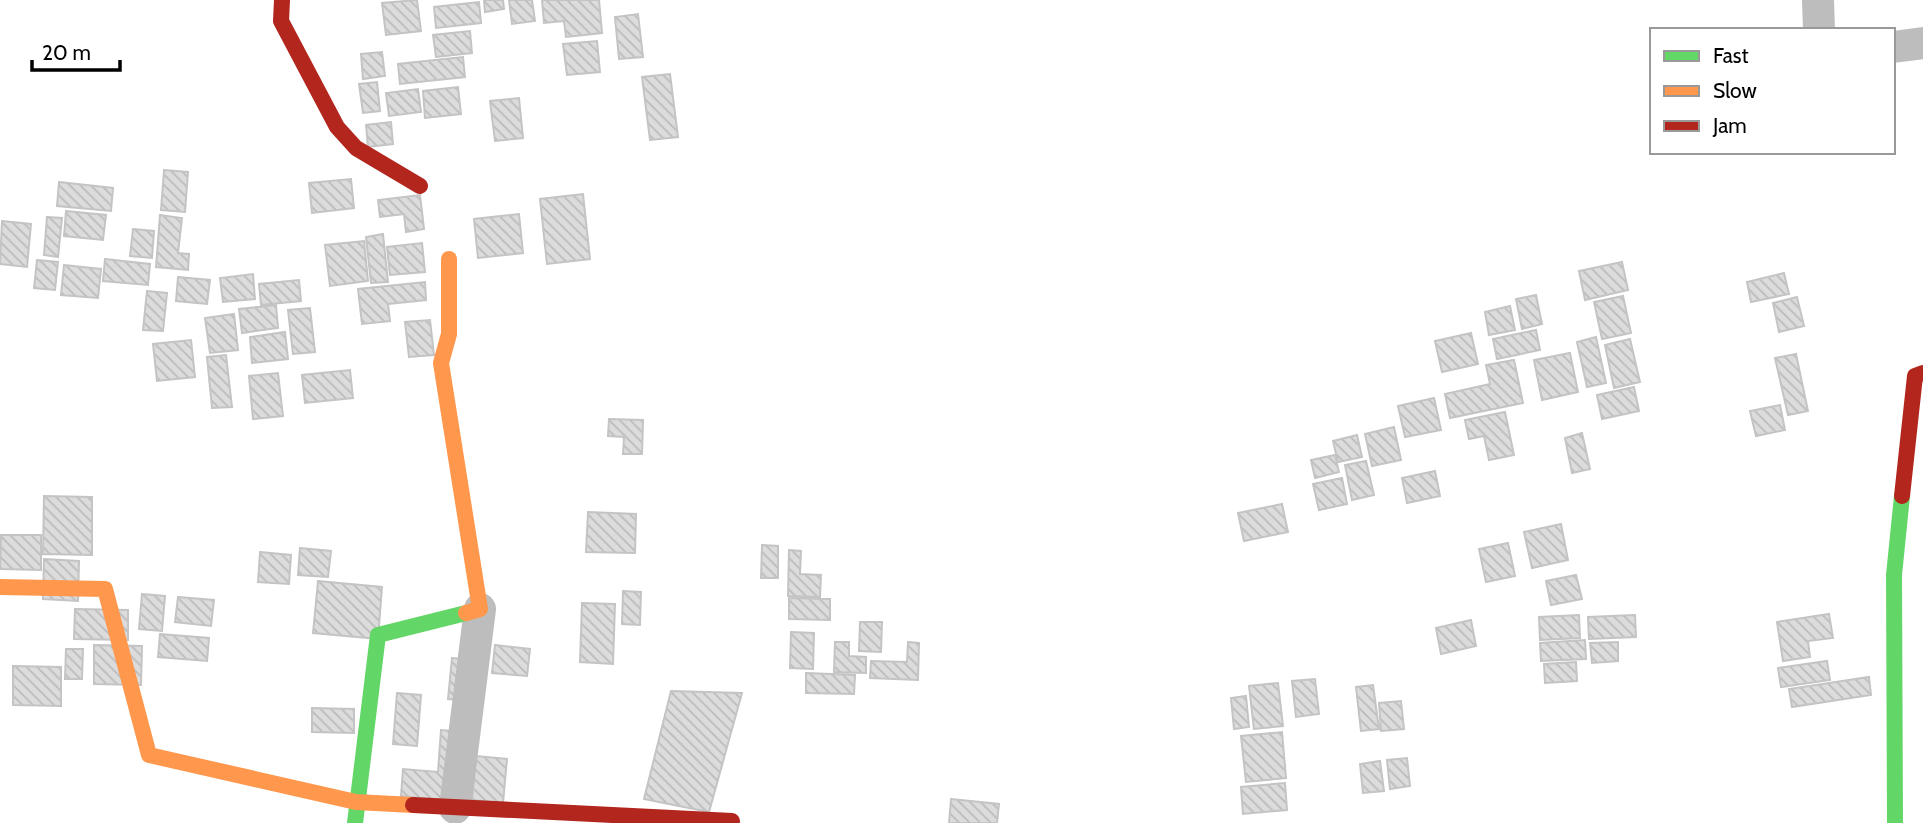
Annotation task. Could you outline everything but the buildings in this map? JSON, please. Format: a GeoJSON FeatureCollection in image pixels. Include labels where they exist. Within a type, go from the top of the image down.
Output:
{"type":"FeatureCollection","features":[{"type":"Feature","properties":{"kind":"street"},"geometry":{"type":"LineString","coordinates":[[282,0],[281,21],[337,127],[356,148],[420,186]]}},
{"type":"Feature","properties":{"kind":"street"},"geometry":{"type":"LineString","coordinates":[[1818,0],[1819,28]]}},
{"type":"Feature","properties":{"kind":"street"},"geometry":{"type":"LineString","coordinates":[[1895,47],[1923,43]]}},
{"type":"Feature","properties":{"kind":"street"},"geometry":{"type":"LineString","coordinates":[[449,259],[449,334],[441,363],[480,609],[455,808]]}},
{"type":"Feature","properties":{"kind":"street"},"geometry":{"type":"LineString","coordinates":[[1895,823],[1894,575],[1914,376],[1923,373]]}},
{"type":"Feature","properties":{"kind":"street"},"geometry":{"type":"LineString","coordinates":[[0,587],[106,589],[149,755],[356,802],[732,821]]}},
{"type":"Feature","properties":{"kind":"street"},"geometry":{"type":"LineString","coordinates":[[355,823],[378,635],[480,609]]}},
{"type":"Feature","properties":{"kind":"traffic: fast"},"geometry":{"type":"LineString","coordinates":[[1895,823],[1894,575],[1902,496]]}},
{"type":"Feature","properties":{"kind":"traffic: fast"},"geometry":{"type":"LineString","coordinates":[[355,823],[378,635],[466,613]]}},
{"type":"Feature","properties":{"kind":"traffic: slow"},"geometry":{"type":"LineString","coordinates":[[449,259],[449,334],[441,363],[480,609],[466,613]]}},
{"type":"Feature","properties":{"kind":"traffic: slow"},"geometry":{"type":"LineString","coordinates":[[0,587],[105,589],[149,755],[356,802],[413,805]]}},
{"type":"Feature","properties":{"kind":"traffic: jam"},"geometry":{"type":"LineString","coordinates":[[282,0],[281,21],[337,127],[356,148],[420,186]]}},
{"type":"Feature","properties":{"kind":"traffic: jam"},"geometry":{"type":"LineString","coordinates":[[1902,496],[1915,376],[1923,373]]}},
{"type":"Feature","properties":{"kind":"traffic: jam"},"geometry":{"type":"LineString","coordinates":[[413,805],[732,821]]}}]}
